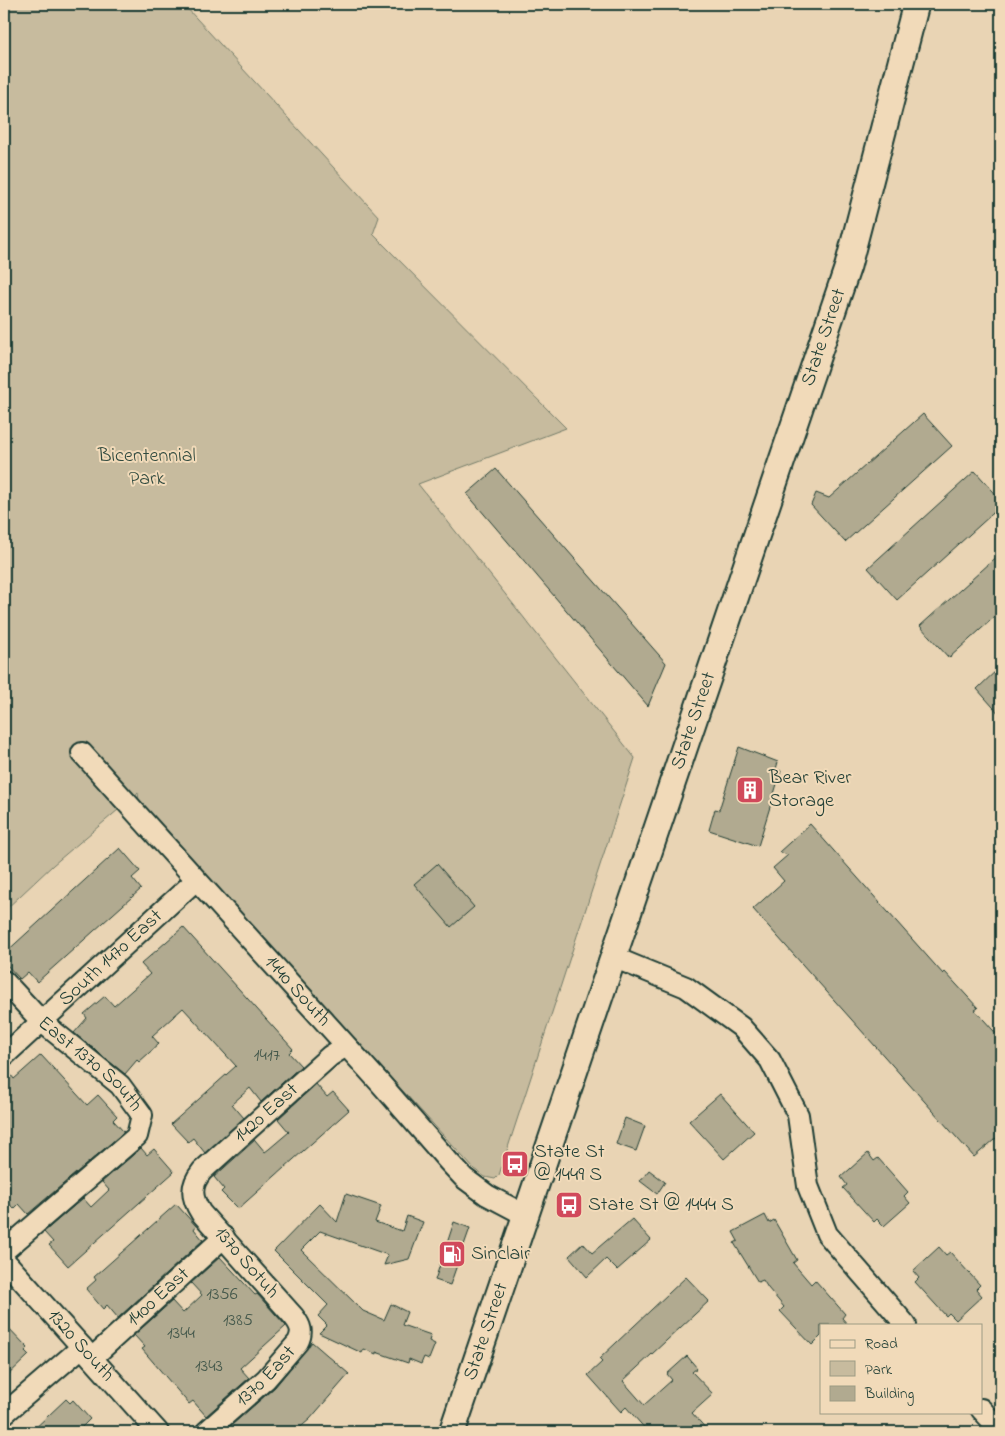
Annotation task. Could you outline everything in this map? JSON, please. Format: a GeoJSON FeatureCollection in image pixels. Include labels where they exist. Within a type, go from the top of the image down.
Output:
{"type":"FeatureCollection","features":[{"type":"Feature","properties":{"kind":"main road","name":"State Street"},"geometry":{"type":"LineString","coordinates":[[452,1432],[524,1214],[848,266],[916,4]]}},
{"type":"Feature","properties":{"kind":"street","name":"1440 South"},"geometry":{"type":"LineString","coordinates":[[82,753],[464,1178],[491,1198],[524,1214]]}},
{"type":"Feature","properties":{"kind":"street","name":"South 1470 East"},"geometry":{"type":"LineString","coordinates":[[4,1056],[196,880]]}},
{"type":"Feature","properties":{"kind":"street"},"geometry":{"type":"LineString","coordinates":[[613,958],[686,987],[741,1027],[770,1060],[798,1115],[808,1186],[827,1234],[905,1324]]}},
{"type":"Feature","properties":{"kind":"street","name":"East 1370 South"},"geometry":{"type":"LineString","coordinates":[[4,981],[42,1022],[120,1085],[142,1115],[137,1136],[4,1251]]}},
{"type":"Feature","properties":{"kind":"street","name":"1420 East"},"geometry":{"type":"LineString","coordinates":[[192,1189],[202,1171],[330,1056],[346,1046]]}},
{"type":"Feature","properties":{"kind":"street","name":"1370 Sotuh"},"geometry":{"type":"LineString","coordinates":[[192,1189],[196,1205],[299,1323],[301,1335]]}},
{"type":"Feature","properties":{"kind":"street","name":"1400 East"},"geometry":{"type":"LineString","coordinates":[[4,1414],[87,1352],[224,1237]]}},
{"type":"Feature","properties":{"kind":"street","name":"1320 South"},"geometry":{"type":"LineString","coordinates":[[4,1260],[158,1432]]}},
{"type":"Feature","properties":{"kind":"street","name":"1370 East"},"geometry":{"type":"LineString","coordinates":[[206,1432],[266,1379],[292,1349],[301,1335]]}},
{"type":"Feature","properties":{"kind":"street"},"geometry":{"type":"LineString","coordinates":[[982,1410],[1001,1431]]}},
{"type":"Feature","properties":{"kind":"green space","name":"Bicentennial Park"},"geometry":{"type":"Polygon","coordinates":[[[4,4],[186,4],[185,6],[379,217],[373,234],[566,428],[418,484],[635,758],[499,1175],[495,1179],[485,1177],[474,1169],[139,801],[138,793],[53,865],[4,911],[4,4]]]}},
{"type":"Feature","properties":{"kind":"building"},"geometry":{"type":"Polygon","coordinates":[[[923,414],[952,446],[845,542],[811,505],[816,493],[829,498],[923,414]]]}},
{"type":"Feature","properties":{"kind":"building"},"geometry":{"type":"Polygon","coordinates":[[[496,469],[666,663],[648,706],[467,494],[496,469]]]}},
{"type":"Feature","properties":{"kind":"building"},"geometry":{"type":"Polygon","coordinates":[[[975,471],[1001,500],[1001,506],[897,600],[868,568],[975,471]]]}},
{"type":"Feature","properties":{"kind":"building"},"geometry":{"type":"Polygon","coordinates":[[[1001,553],[1001,611],[949,658],[920,626],[1001,553]]]}},
{"type":"Feature","properties":{"kind":"building"},"geometry":{"type":"Polygon","coordinates":[[[1001,666],[1001,716],[977,689],[1001,666]]]}},
{"type":"Feature","properties":{"kind":"building","name":"Bear River Storage"},"geometry":{"type":"Polygon","coordinates":[[[739,747],[778,762],[776,769],[781,771],[758,846],[709,830],[715,809],[719,810],[739,747]]]}},
{"type":"Feature","properties":{"kind":"building"},"geometry":{"type":"Polygon","coordinates":[[[810,824],[943,974],[945,972],[978,1008],[975,1010],[1001,1039],[1001,1134],[974,1157],[753,909],[784,881],[773,868],[788,855],[779,852],[810,824]]]}},
{"type":"Feature","properties":{"kind":"building"},"geometry":{"type":"Polygon","coordinates":[[[120,848],[140,871],[132,878],[141,889],[37,982],[28,972],[20,979],[4,962],[4,954],[120,848]]]}},
{"type":"Feature","properties":{"kind":"building"},"geometry":{"type":"Polygon","coordinates":[[[437,864],[474,907],[451,927],[414,884],[437,864]]]}},
{"type":"Feature","properties":{"kind":"building"},"geometry":{"type":"Polygon","coordinates":[[[183,927],[293,1049],[289,1053],[301,1066],[261,1102],[250,1088],[232,1104],[244,1118],[205,1153],[193,1138],[188,1142],[171,1124],[236,1066],[183,1008],[152,1036],[159,1044],[139,1062],[137,1060],[125,1074],[74,1033],[87,1018],[84,1014],[105,996],[114,1006],[150,974],[141,964],[183,927]]]}},
{"type":"Feature","properties":{"kind":"building"},"geometry":{"type":"Polygon","coordinates":[[[41,1055],[87,1105],[98,1095],[117,1116],[113,1120],[124,1132],[28,1214],[19,1204],[14,1209],[4,1198],[4,1081],[11,1075],[14,1079],[41,1055]]]}},
{"type":"Feature","properties":{"kind":"building"},"geometry":{"type":"Polygon","coordinates":[[[316,1084],[327,1097],[333,1092],[349,1110],[238,1209],[221,1192],[224,1189],[214,1177],[255,1140],[265,1152],[289,1132],[278,1119],[316,1084]]]}},
{"type":"Feature","properties":{"kind":"building"},"geometry":{"type":"Polygon","coordinates":[[[720,1094],[754,1132],[724,1159],[689,1121],[720,1094]]]}},
{"type":"Feature","properties":{"kind":"building"},"geometry":{"type":"Polygon","coordinates":[[[625,1118],[645,1126],[636,1151],[616,1144],[625,1118]]]}},
{"type":"Feature","properties":{"kind":"building"},"geometry":{"type":"Polygon","coordinates":[[[141,1148],[147,1155],[154,1149],[174,1172],[68,1266],[49,1245],[53,1242],[44,1232],[83,1198],[91,1207],[109,1190],[102,1182],[141,1148]]]}},
{"type":"Feature","properties":{"kind":"building"},"geometry":{"type":"Polygon","coordinates":[[[868,1153],[874,1161],[878,1158],[908,1192],[904,1196],[910,1203],[884,1226],[877,1219],[874,1222],[843,1188],[847,1185],[841,1177],[868,1153]]]}},
{"type":"Feature","properties":{"kind":"building"},"geometry":{"type":"Polygon","coordinates":[[[649,1170],[665,1182],[657,1194],[640,1181],[649,1170]]]}},
{"type":"Feature","properties":{"kind":"building"},"geometry":{"type":"Polygon","coordinates":[[[346,1194],[381,1206],[375,1222],[402,1231],[407,1216],[423,1222],[409,1259],[384,1265],[388,1255],[320,1231],[301,1250],[363,1311],[384,1320],[391,1304],[407,1312],[402,1325],[431,1335],[429,1341],[435,1344],[429,1359],[424,1357],[421,1364],[409,1359],[408,1363],[364,1349],[362,1353],[319,1333],[327,1325],[318,1316],[328,1305],[274,1251],[320,1204],[337,1222],[346,1194]]]}},
{"type":"Feature","properties":{"kind":"building"},"geometry":{"type":"Polygon","coordinates":[[[176,1204],[196,1226],[194,1229],[203,1240],[118,1318],[107,1305],[103,1309],[86,1289],[96,1280],[94,1277],[176,1204]]]}},
{"type":"Feature","properties":{"kind":"building"},"geometry":{"type":"Polygon","coordinates":[[[765,1215],[769,1223],[774,1220],[797,1260],[793,1263],[811,1284],[815,1280],[845,1314],[842,1318],[847,1324],[820,1324],[820,1337],[812,1345],[780,1311],[784,1307],[763,1280],[758,1282],[734,1243],[738,1241],[733,1232],[765,1215]]]}},
{"type":"Feature","properties":{"kind":"building"},"geometry":{"type":"Polygon","coordinates":[[[632,1219],[651,1240],[617,1270],[606,1259],[587,1277],[569,1256],[583,1243],[592,1253],[632,1219]]]}},
{"type":"Feature","properties":{"kind":"building","name":"Sinclair"},"geometry":{"type":"Polygon","coordinates":[[[454,1222],[470,1228],[450,1285],[435,1280],[454,1222]]]}},
{"type":"Feature","properties":{"kind":"building"},"geometry":{"type":"Polygon","coordinates":[[[939,1247],[946,1255],[950,1252],[980,1285],[976,1289],[982,1296],[956,1320],[949,1313],[946,1316],[915,1282],[919,1278],[913,1271],[939,1247]]]}},
{"type":"Feature","properties":{"kind":"building"},"geometry":{"type":"Polygon","coordinates":[[[220,1257],[286,1326],[240,1368],[249,1378],[206,1416],[193,1401],[189,1404],[142,1349],[145,1347],[134,1335],[172,1301],[183,1313],[202,1295],[191,1283],[220,1257]]]}},
{"type":"Feature","properties":{"kind":"building"},"geometry":{"type":"Polygon","coordinates":[[[686,1277],[709,1301],[623,1381],[644,1405],[672,1380],[667,1374],[687,1356],[697,1368],[692,1372],[713,1394],[692,1413],[709,1432],[648,1432],[626,1407],[621,1412],[588,1375],[602,1362],[599,1359],[686,1277]]]}},
{"type":"Feature","properties":{"kind":"building"},"geometry":{"type":"Polygon","coordinates":[[[4,1323],[28,1348],[25,1351],[29,1355],[4,1379],[4,1323]]]}},
{"type":"Feature","properties":{"kind":"building"},"geometry":{"type":"Polygon","coordinates":[[[312,1342],[349,1374],[310,1419],[295,1432],[224,1432],[275,1387],[312,1342]]]}},
{"type":"Feature","properties":{"kind":"building"},"geometry":{"type":"Polygon","coordinates":[[[66,1399],[70,1403],[73,1400],[90,1419],[77,1432],[31,1432],[66,1399]]]}},
{"type":"Feature","properties":{"kind":"place","name":"Bear River Storage"},"geometry":{"type":"Point","coordinates":[750,790]}},
{"type":"Feature","properties":{"kind":"place","name":"State St @ 1449 S"},"geometry":{"type":"Point","coordinates":[515,1164]}},
{"type":"Feature","properties":{"kind":"place","name":"State St @ 1444 S"},"geometry":{"type":"Point","coordinates":[569,1205]}},
{"type":"Feature","properties":{"kind":"place","name":"Sinclair"},"geometry":{"type":"Point","coordinates":[452,1254]}}]}
